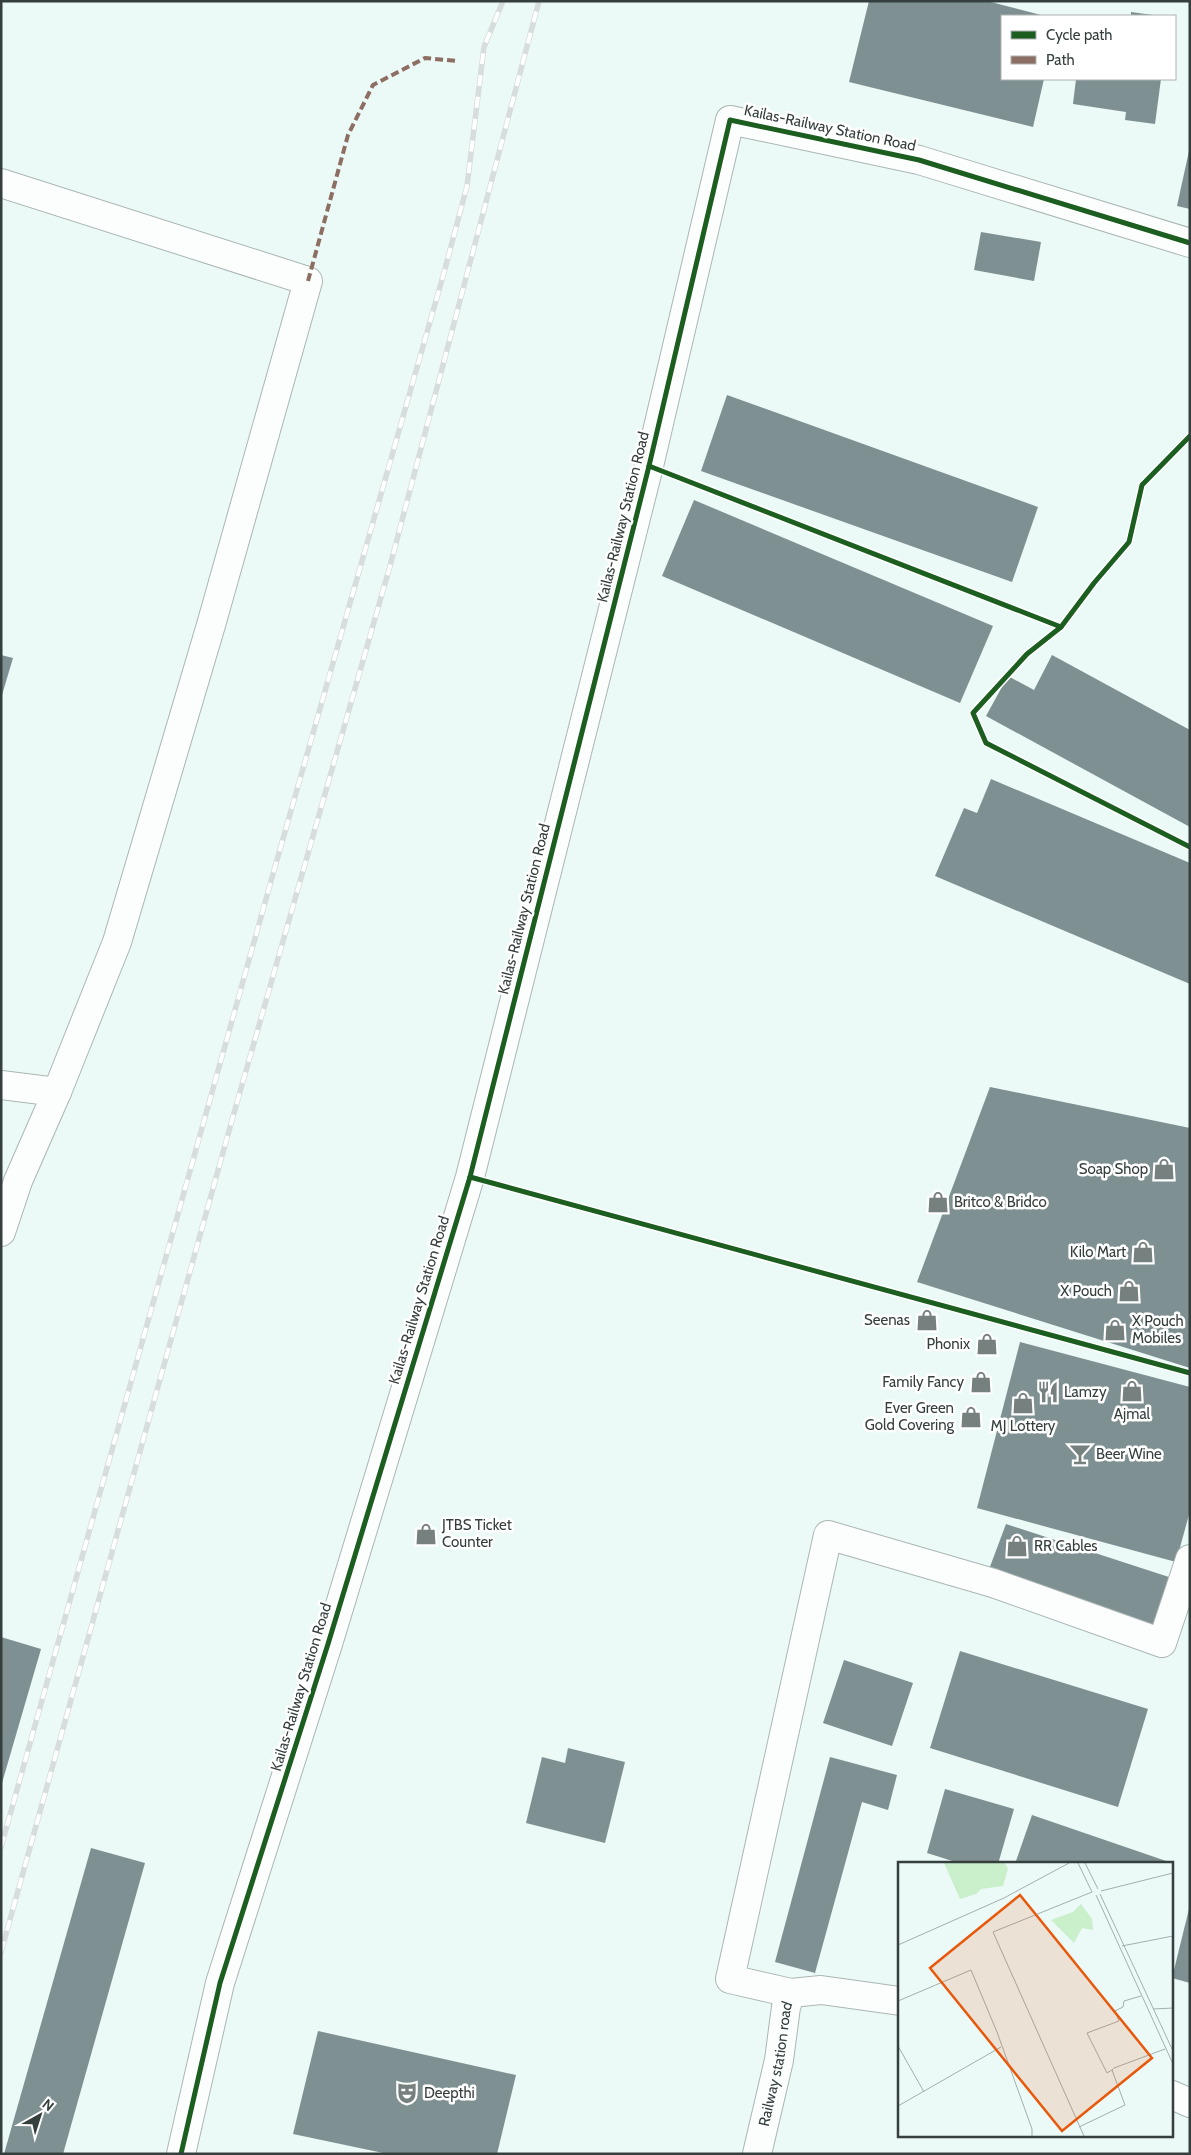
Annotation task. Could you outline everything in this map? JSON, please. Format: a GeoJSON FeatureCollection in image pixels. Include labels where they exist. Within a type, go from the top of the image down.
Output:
{"type":"FeatureCollection","features":[{"type":"Feature","properties":{"kind":"street","name":"Kailas-Railway Station Road"},"geometry":{"type":"LineString","coordinates":[[181,2154],[220,1983],[328,1644],[470,1177],[649,466],[730,120],[919,160],[1190,243]]}},
{"type":"Feature","properties":{"kind":"street"},"geometry":{"type":"LineString","coordinates":[[1,183],[308,281],[214,615],[120,933],[57,1092],[18,1181],[1,1232]]}},
{"type":"Feature","properties":{"kind":"street"},"geometry":{"type":"LineString","coordinates":[[1,1085],[57,1092]]}},
{"type":"Feature","properties":{"kind":"street"},"geometry":{"type":"LineString","coordinates":[[791,1993],[730,1979],[828,1535],[994,1583],[1162,1642],[1190,1559]]}},
{"type":"Feature","properties":{"kind":"street","name":"Railway station road"},"geometry":{"type":"LineString","coordinates":[[757,2154],[779,2060],[786,2007],[791,1993],[821,1990],[898,2001]]}},
{"type":"Feature","properties":{"kind":"street"},"geometry":{"type":"LineString","coordinates":[[1174,2096],[1190,2103]]}},
{"type":"Feature","properties":{"kind":"building"},"geometry":{"type":"Polygon","coordinates":[[[869,1],[987,1],[1041,15],[1001,15],[1001,80],[1044,80],[1033,127],[849,82],[869,1]]]}},
{"type":"Feature","properties":{"kind":"building"},"geometry":{"type":"Polygon","coordinates":[[[1131,12],[1153,15],[1131,15],[1131,12]]]}},
{"type":"Feature","properties":{"kind":"building"},"geometry":{"type":"Polygon","coordinates":[[[1076,80],[1161,80],[1155,124],[1125,120],[1126,112],[1073,104],[1076,80]]]}},
{"type":"Feature","properties":{"kind":"building"},"geometry":{"type":"Polygon","coordinates":[[[1190,151],[1190,209],[1177,206],[1190,151]]]}},
{"type":"Feature","properties":{"kind":"building"},"geometry":{"type":"Polygon","coordinates":[[[981,232],[1041,242],[1034,281],[974,270],[981,232]]]}},
{"type":"Feature","properties":{"kind":"building"},"geometry":{"type":"Polygon","coordinates":[[[727,395],[1038,507],[1012,582],[701,471],[727,395]]]}},
{"type":"Feature","properties":{"kind":"building"},"geometry":{"type":"Polygon","coordinates":[[[694,500],[993,626],[960,703],[662,576],[694,500]]]}},
{"type":"Feature","properties":{"kind":"building"},"geometry":{"type":"Polygon","coordinates":[[[1,655],[13,658],[2,695],[1,695],[1,655]]]}},
{"type":"Feature","properties":{"kind":"building"},"geometry":{"type":"Polygon","coordinates":[[[1052,655],[1190,730],[1190,827],[986,716],[1008,676],[1034,690],[1052,655]]]}},
{"type":"Feature","properties":{"kind":"building"},"geometry":{"type":"Polygon","coordinates":[[[991,779],[1190,863],[1190,984],[935,876],[964,808],[977,813],[991,779]]]}},
{"type":"Feature","properties":{"kind":"building"},"geometry":{"type":"Polygon","coordinates":[[[990,1087],[1190,1128],[1190,1368],[917,1282],[990,1087]]]}},
{"type":"Feature","properties":{"kind":"building"},"geometry":{"type":"Polygon","coordinates":[[[1020,1342],[1190,1387],[1190,1511],[1176,1562],[977,1508],[1020,1342]]]}},
{"type":"Feature","properties":{"kind":"building"},"geometry":{"type":"Polygon","coordinates":[[[1006,1524],[1175,1579],[1159,1633],[988,1572],[1006,1524]]]}},
{"type":"Feature","properties":{"kind":"building"},"geometry":{"type":"Polygon","coordinates":[[[1,1637],[41,1649],[2,1783],[1,1783],[1,1637]]]}},
{"type":"Feature","properties":{"kind":"building"},"geometry":{"type":"Polygon","coordinates":[[[960,1651],[1148,1709],[1118,1807],[930,1748],[960,1651]]]}},
{"type":"Feature","properties":{"kind":"building"},"geometry":{"type":"Polygon","coordinates":[[[844,1660],[913,1683],[892,1746],[823,1723],[844,1660]]]}},
{"type":"Feature","properties":{"kind":"building"},"geometry":{"type":"Polygon","coordinates":[[[568,1748],[625,1762],[605,1843],[526,1823],[542,1757],[565,1763],[568,1748]]]}},
{"type":"Feature","properties":{"kind":"building"},"geometry":{"type":"Polygon","coordinates":[[[830,1757],[897,1775],[888,1810],[862,1802],[815,1973],[775,1962],[830,1757]]]}},
{"type":"Feature","properties":{"kind":"building"},"geometry":{"type":"Polygon","coordinates":[[[945,1789],[1014,1809],[999,1862],[956,1862],[927,1853],[945,1789]]]}},
{"type":"Feature","properties":{"kind":"building"},"geometry":{"type":"Polygon","coordinates":[[[1032,1815],[1169,1862],[1016,1862],[1032,1815]]]}},
{"type":"Feature","properties":{"kind":"building"},"geometry":{"type":"Polygon","coordinates":[[[91,1848],[145,1863],[63,2154],[4,2154],[91,1848]]]}},
{"type":"Feature","properties":{"kind":"building"},"geometry":{"type":"Polygon","coordinates":[[[1190,1909],[1190,1983],[1174,1979],[1174,1970],[1190,1909]]]}},
{"type":"Feature","properties":{"kind":"building","name":"Deepthi"},"geometry":{"type":"Polygon","coordinates":[[[318,2031],[516,2075],[497,2154],[388,2154],[293,2134],[318,2031]]]}},
{"type":"Feature","properties":{"kind":"railway"},"geometry":{"type":"LineString","coordinates":[[1,1847],[273,874],[445,269],[467,186],[484,47],[503,1]]}},
{"type":"Feature","properties":{"kind":"railway"},"geometry":{"type":"LineString","coordinates":[[1,1952],[232,1120],[390,566],[539,1]]}},
{"type":"Feature","properties":{"kind":"marked path"},"geometry":{"type":"LineString","coordinates":[[308,281],[348,135],[373,85],[425,58],[457,61]]}},
{"type":"Feature","properties":{"kind":"cycle path"},"geometry":{"type":"LineString","coordinates":[[181,2154],[220,1983],[328,1644],[470,1177],[649,466],[730,120],[919,160],[1190,243]]}},
{"type":"Feature","properties":{"kind":"cycle path"},"geometry":{"type":"LineString","coordinates":[[1061,627],[1094,583],[1129,542],[1142,485],[1190,436]]}},
{"type":"Feature","properties":{"kind":"cycle path"},"geometry":{"type":"LineString","coordinates":[[649,466],[1061,627],[1027,654],[973,713],[986,743],[1190,847]]}},
{"type":"Feature","properties":{"kind":"cycle path"},"geometry":{"type":"LineString","coordinates":[[470,1177],[1190,1373]]}},
{"type":"Feature","properties":{"kind":"place","name":"Soap Shop"},"geometry":{"type":"Point","coordinates":[1164,1169]}},
{"type":"Feature","properties":{"kind":"place","name":"Britco & Bridco"},"geometry":{"type":"Point","coordinates":[938,1202]}},
{"type":"Feature","properties":{"kind":"place","name":"Kilo Mart"},"geometry":{"type":"Point","coordinates":[1143,1252]}},
{"type":"Feature","properties":{"kind":"place","name":"X Pouch"},"geometry":{"type":"Point","coordinates":[1129,1291]}},
{"type":"Feature","properties":{"kind":"place","name":"Seenas"},"geometry":{"type":"Point","coordinates":[927,1320]}},
{"type":"Feature","properties":{"kind":"place","name":"X Pouch Mobiles"},"geometry":{"type":"Point","coordinates":[1115,1330]}},
{"type":"Feature","properties":{"kind":"place","name":"Phonix"},"geometry":{"type":"Point","coordinates":[987,1344]}},
{"type":"Feature","properties":{"kind":"place","name":"Family Fancy"},"geometry":{"type":"Point","coordinates":[981,1382]}},
{"type":"Feature","properties":{"kind":"place","name":"Ajmal"},"geometry":{"type":"Point","coordinates":[1132,1391]}},
{"type":"Feature","properties":{"kind":"place","name":"Lamzy"},"geometry":{"type":"Point","coordinates":[1048,1392]}},
{"type":"Feature","properties":{"kind":"place","name":"MJ Lottery"},"geometry":{"type":"Point","coordinates":[1023,1403]}},
{"type":"Feature","properties":{"kind":"place","name":"Ever Green Gold Covering"},"geometry":{"type":"Point","coordinates":[971,1417]}},
{"type":"Feature","properties":{"kind":"place","name":"Beer Wine"},"geometry":{"type":"Point","coordinates":[1080,1454]}},
{"type":"Feature","properties":{"kind":"place","name":"JTBS Ticket Counter"},"geometry":{"type":"Point","coordinates":[426,1534]}},
{"type":"Feature","properties":{"kind":"place","name":"RR Cables"},"geometry":{"type":"Point","coordinates":[1017,1546]}},
{"type":"Feature","properties":{"kind":"place","name":"Deepthi"},"geometry":{"type":"Point","coordinates":[407,2093]}}]}
